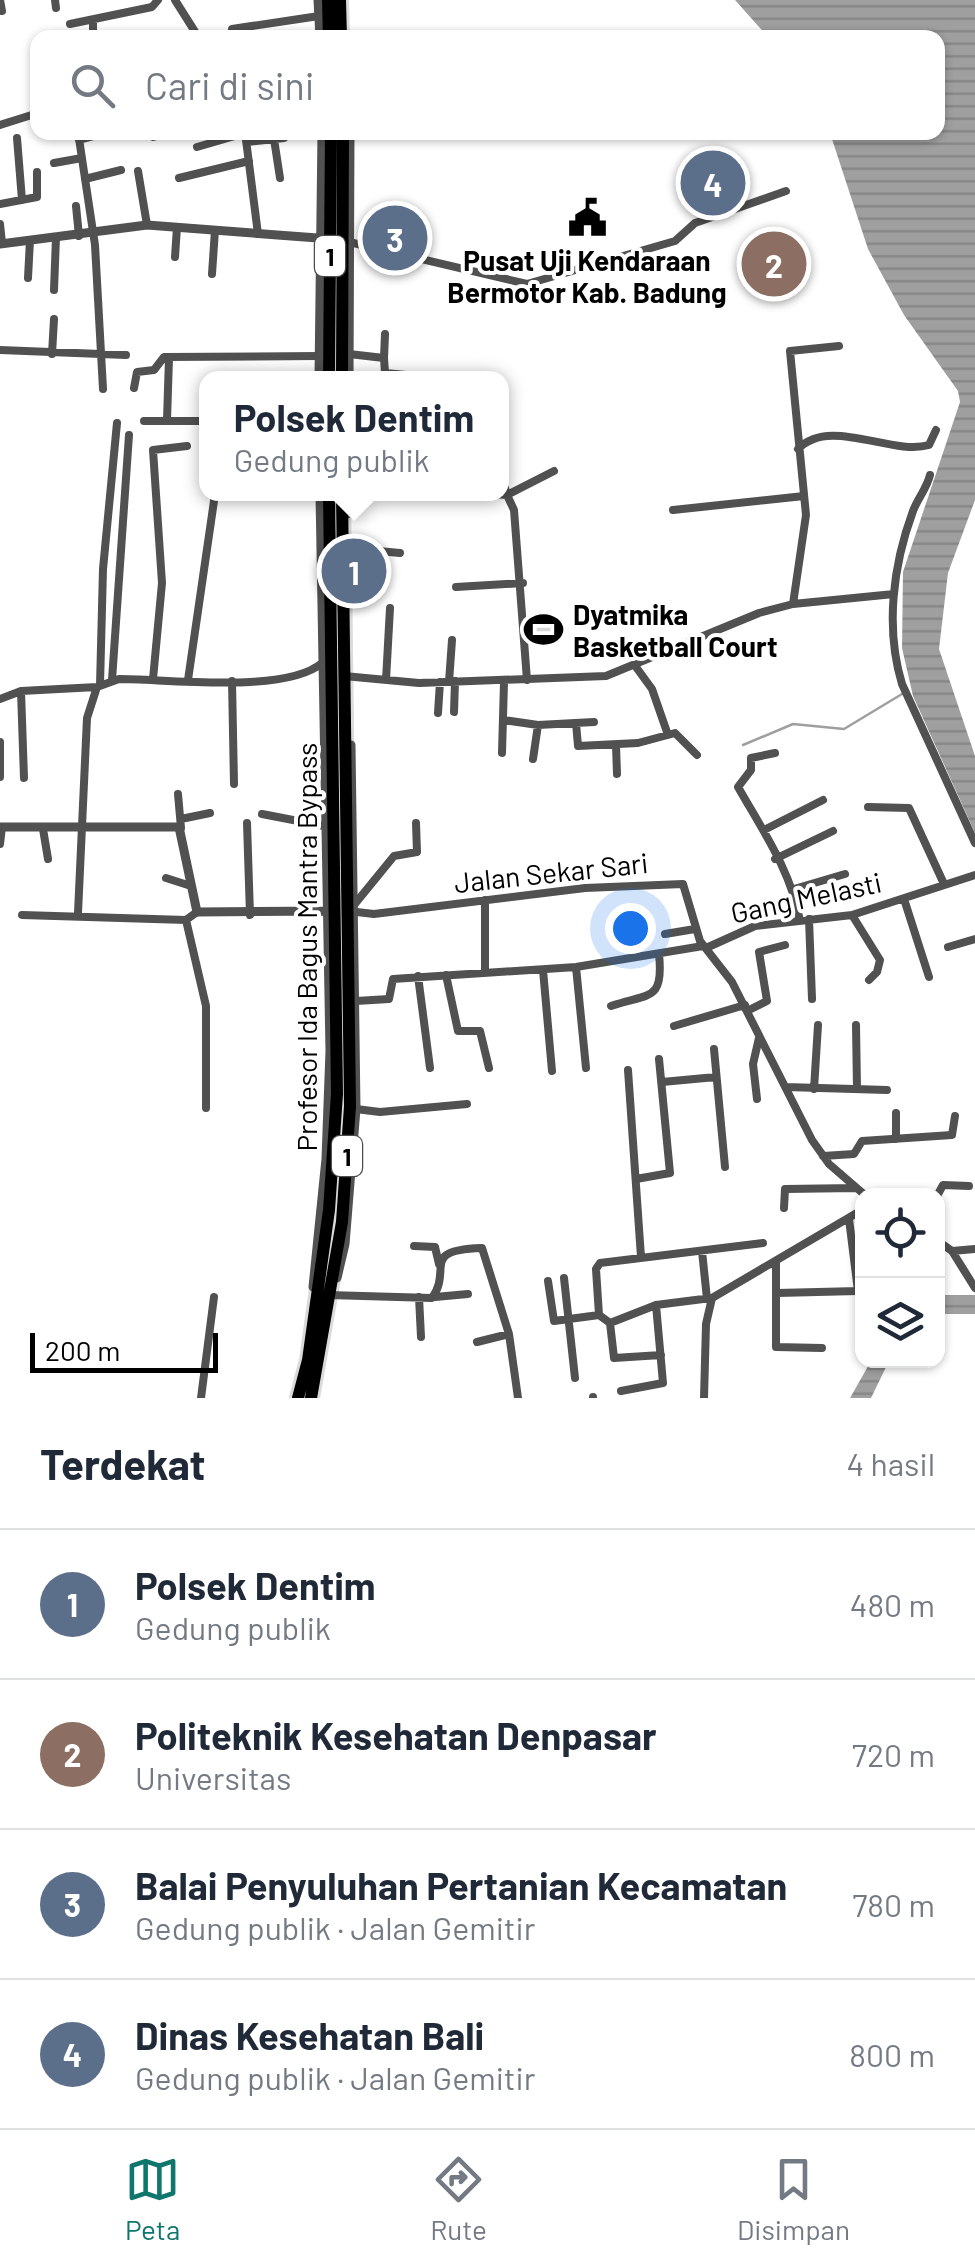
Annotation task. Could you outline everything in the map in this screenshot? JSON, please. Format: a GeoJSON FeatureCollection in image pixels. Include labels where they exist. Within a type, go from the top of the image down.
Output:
{"type":"FeatureCollection","features":[{"type":"Feature","properties":{"kind":"highway"},"geometry":{"type":"LineString","coordinates":[[328,0],[329,30]]}},
{"type":"Feature","properties":{"kind":"highway"},"geometry":{"type":"LineString","coordinates":[[343,0],[344,30]]}},
{"type":"Feature","properties":{"kind":"highway","name":"1"},"geometry":{"type":"LineString","coordinates":[[331,140],[346,371]]}},
{"type":"Feature","properties":{"kind":"highway","name":"1"},"geometry":{"type":"LineString","coordinates":[[329,371],[345,140]]}},
{"type":"Feature","properties":{"kind":"highway","name":"Profesor Ida Bagus Mantra Bypass"},"geometry":{"type":"LineString","coordinates":[[298,1398],[342,1222],[350,1106],[352,909],[347,676],[336,601],[329,501]]}},
{"type":"Feature","properties":{"kind":"highway","name":"Profesor Ida Bagus Mantra Bypass"},"geometry":{"type":"LineString","coordinates":[[311,1398],[324,1296],[337,1094],[326,742],[344,501]]}},
{"type":"Feature","properties":{"kind":"street"},"geometry":{"type":"LineString","coordinates":[[0,0],[2,11]]}},
{"type":"Feature","properties":{"kind":"street"},"geometry":{"type":"LineString","coordinates":[[70,24],[152,7],[158,0]]}},
{"type":"Feature","properties":{"kind":"street"},"geometry":{"type":"LineString","coordinates":[[176,0],[194,30]]}},
{"type":"Feature","properties":{"kind":"street"},"geometry":{"type":"LineString","coordinates":[[318,0],[320,30]]}},
{"type":"Feature","properties":{"kind":"street"},"geometry":{"type":"LineString","coordinates":[[233,30],[319,16]]}},
{"type":"Feature","properties":{"kind":"street"},"geometry":{"type":"LineString","coordinates":[[92,30],[93,20]]}},
{"type":"Feature","properties":{"kind":"street"},"geometry":{"type":"LineString","coordinates":[[0,125],[30,116]]}},
{"type":"Feature","properties":{"kind":"street"},"geometry":{"type":"LineString","coordinates":[[16,138],[22,200]]}},
{"type":"Feature","properties":{"kind":"street"},"geometry":{"type":"LineString","coordinates":[[79,140],[92,229],[103,388]]}},
{"type":"Feature","properties":{"kind":"street"},"geometry":{"type":"LineString","coordinates":[[197,147],[228,140]]}},
{"type":"Feature","properties":{"kind":"street"},"geometry":{"type":"LineString","coordinates":[[246,140],[258,234]]}},
{"type":"Feature","properties":{"kind":"street"},"geometry":{"type":"LineString","coordinates":[[274,140],[280,178]]}},
{"type":"Feature","properties":{"kind":"street"},"geometry":{"type":"LineString","coordinates":[[323,140],[349,354],[347,371]]}},
{"type":"Feature","properties":{"kind":"street"},"geometry":{"type":"LineString","coordinates":[[54,163],[82,158]]}},
{"type":"Feature","properties":{"kind":"street"},"geometry":{"type":"LineString","coordinates":[[179,178],[249,161]]}},
{"type":"Feature","properties":{"kind":"street"},"geometry":{"type":"LineString","coordinates":[[85,179],[121,170]]}},
{"type":"Feature","properties":{"kind":"street"},"geometry":{"type":"LineString","coordinates":[[138,171],[148,225]]}},
{"type":"Feature","properties":{"kind":"street"},"geometry":{"type":"LineString","coordinates":[[0,204],[39,196],[37,172]]}},
{"type":"Feature","properties":{"kind":"street"},"geometry":{"type":"LineString","coordinates":[[0,224],[1,244],[78,236],[92,229],[148,225],[337,240],[526,284],[667,244],[703,220],[786,192]]}},
{"type":"Feature","properties":{"kind":"street"},"geometry":{"type":"LineString","coordinates":[[76,206],[78,236]]}},
{"type":"Feature","properties":{"kind":"street"},"geometry":{"type":"LineString","coordinates":[[175,257],[177,227]]}},
{"type":"Feature","properties":{"kind":"street"},"geometry":{"type":"LineString","coordinates":[[212,274],[215,230]]}},
{"type":"Feature","properties":{"kind":"street"},"geometry":{"type":"LineString","coordinates":[[54,290],[56,237]]}},
{"type":"Feature","properties":{"kind":"street"},"geometry":{"type":"LineString","coordinates":[[28,278],[30,240]]}},
{"type":"Feature","properties":{"kind":"street"},"geometry":{"type":"LineString","coordinates":[[320,371],[337,240]]}},
{"type":"Feature","properties":{"kind":"street"},"geometry":{"type":"LineString","coordinates":[[52,354],[54,320]]}},
{"type":"Feature","properties":{"kind":"street"},"geometry":{"type":"LineString","coordinates":[[385,334],[385,371]]}},
{"type":"Feature","properties":{"kind":"street"},"geometry":{"type":"LineString","coordinates":[[793,604],[806,515],[790,350],[839,346]]}},
{"type":"Feature","properties":{"kind":"street"},"geometry":{"type":"LineString","coordinates":[[0,350],[126,354]]}},
{"type":"Feature","properties":{"kind":"street"},"geometry":{"type":"LineString","coordinates":[[349,354],[384,358]]}},
{"type":"Feature","properties":{"kind":"street"},"geometry":{"type":"LineString","coordinates":[[134,388],[136,372],[154,370],[169,358],[320,356]]}},
{"type":"Feature","properties":{"kind":"street"},"geometry":{"type":"LineString","coordinates":[[168,420],[169,358]]}},
{"type":"Feature","properties":{"kind":"street"},"geometry":{"type":"LineString","coordinates":[[144,421],[199,421]]}},
{"type":"Feature","properties":{"kind":"street"},"geometry":{"type":"LineString","coordinates":[[78,913],[87,718],[98,686],[103,570],[117,422]]}},
{"type":"Feature","properties":{"kind":"street"},"geometry":{"type":"LineString","coordinates":[[798,449],[807,440],[825,438],[880,440],[913,449],[929,444],[936,430]]}},
{"type":"Feature","properties":{"kind":"street"},"geometry":{"type":"LineString","coordinates":[[112,680],[129,435]]}},
{"type":"Feature","properties":{"kind":"street"},"geometry":{"type":"LineString","coordinates":[[153,679],[162,572],[153,450],[187,446]]}},
{"type":"Feature","properties":{"kind":"street"},"geometry":{"type":"LineString","coordinates":[[509,494],[554,471]]}},
{"type":"Feature","properties":{"kind":"street"},"geometry":{"type":"LineString","coordinates":[[930,475],[914,510],[894,594],[896,661],[902,684],[975,843]]}},
{"type":"Feature","properties":{"kind":"street"},"geometry":{"type":"LineString","coordinates":[[673,510],[804,496]]}},
{"type":"Feature","properties":{"kind":"street"},"geometry":{"type":"LineString","coordinates":[[509,499],[522,583],[526,680]]}},
{"type":"Feature","properties":{"kind":"street"},"geometry":{"type":"LineString","coordinates":[[188,680],[214,501]]}},
{"type":"Feature","properties":{"kind":"street"},"geometry":{"type":"LineString","coordinates":[[22,915],[78,913],[186,920],[197,912],[250,915],[329,911],[324,826],[326,742],[320,501]]}},
{"type":"Feature","properties":{"kind":"street"},"geometry":{"type":"LineString","coordinates":[[345,501],[347,676],[504,682],[606,676],[636,667],[760,613],[793,604],[894,594]]}},
{"type":"Feature","properties":{"kind":"street"},"geometry":{"type":"LineString","coordinates":[[347,541],[364,541],[365,550],[400,553]]}},
{"type":"Feature","properties":{"kind":"street"},"geometry":{"type":"LineString","coordinates":[[456,587],[522,583]]}},
{"type":"Feature","properties":{"kind":"street"},"geometry":{"type":"LineString","coordinates":[[386,680],[390,608]]}},
{"type":"Feature","properties":{"kind":"street"},"geometry":{"type":"LineString","coordinates":[[438,712],[448,682],[452,640]]}},
{"type":"Feature","properties":{"kind":"street"},"geometry":{"type":"LineString","coordinates":[[0,698],[21,691],[98,686],[112,680],[232,681],[306,674],[322,662]]}},
{"type":"Feature","properties":{"kind":"street"},"geometry":{"type":"LineString","coordinates":[[636,667],[652,689],[668,735]]}},
{"type":"Feature","properties":{"kind":"street"},"geometry":{"type":"LineString","coordinates":[[232,681],[234,784]]}},
{"type":"Feature","properties":{"kind":"street"},"geometry":{"type":"LineString","coordinates":[[448,682],[454,712]]}},
{"type":"Feature","properties":{"kind":"street"},"geometry":{"type":"LineString","coordinates":[[502,754],[504,682]]}},
{"type":"Feature","properties":{"kind":"street"},"geometry":{"type":"LineString","coordinates":[[21,691],[24,778]]}},
{"type":"Feature","properties":{"kind":"street"},"geometry":{"type":"LineString","coordinates":[[504,720],[538,725],[594,722]]}},
{"type":"Feature","properties":{"kind":"street"},"geometry":{"type":"LineString","coordinates":[[576,723],[578,746],[616,746],[680,735],[697,754]]}},
{"type":"Feature","properties":{"kind":"street"},"geometry":{"type":"LineString","coordinates":[[533,760],[538,725]]}},
{"type":"Feature","properties":{"kind":"street"},"geometry":{"type":"LineString","coordinates":[[0,742],[0,776]]}},
{"type":"Feature","properties":{"kind":"street"},"geometry":{"type":"LineString","coordinates":[[616,746],[617,774]]}},
{"type":"Feature","properties":{"kind":"street"},"geometry":{"type":"LineString","coordinates":[[775,753],[751,758],[751,770],[738,785],[794,889],[804,920],[812,999]]}},
{"type":"Feature","properties":{"kind":"street"},"geometry":{"type":"LineString","coordinates":[[178,794],[197,912]]}},
{"type":"Feature","properties":{"kind":"street"},"geometry":{"type":"LineString","coordinates":[[764,830],[823,800]]}},
{"type":"Feature","properties":{"kind":"street"},"geometry":{"type":"LineString","coordinates":[[868,806],[909,808],[944,884]]}},
{"type":"Feature","properties":{"kind":"street"},"geometry":{"type":"LineString","coordinates":[[0,844],[1,827],[181,823],[210,812]]}},
{"type":"Feature","properties":{"kind":"street"},"geometry":{"type":"LineString","coordinates":[[262,814],[324,826]]}},
{"type":"Feature","properties":{"kind":"street"},"geometry":{"type":"LineString","coordinates":[[247,823],[250,915]]}},
{"type":"Feature","properties":{"kind":"street"},"geometry":{"type":"LineString","coordinates":[[324,1296],[340,1271],[345,1244],[356,1110],[352,909],[394,856],[416,852],[416,823]]}},
{"type":"Feature","properties":{"kind":"street"},"geometry":{"type":"LineString","coordinates":[[44,829],[48,859]]}},
{"type":"Feature","properties":{"kind":"street"},"geometry":{"type":"LineString","coordinates":[[776,859],[833,831]]}},
{"type":"Feature","properties":{"kind":"street"},"geometry":{"type":"LineString","coordinates":[[794,889],[844,874]]}},
{"type":"Feature","properties":{"kind":"street","name":"Gang Melasti"},"geometry":{"type":"LineString","coordinates":[[418,976],[576,967],[704,947],[737,931],[852,916],[975,875]]}},
{"type":"Feature","properties":{"kind":"street"},"geometry":{"type":"LineString","coordinates":[[166,878],[191,886]]}},
{"type":"Feature","properties":{"kind":"street","name":"Jalan Sekar Sari"},"geometry":{"type":"LineString","coordinates":[[329,911],[352,909],[374,914],[678,883],[688,891],[695,930],[704,947],[726,971],[822,1156],[856,1188]]}},
{"type":"Feature","properties":{"kind":"street"},"geometry":{"type":"LineString","coordinates":[[904,899],[930,977]]}},
{"type":"Feature","properties":{"kind":"street"},"geometry":{"type":"LineString","coordinates":[[484,972],[485,900]]}},
{"type":"Feature","properties":{"kind":"street"},"geometry":{"type":"LineString","coordinates":[[852,916],[880,960],[878,972],[869,980]]}},
{"type":"Feature","properties":{"kind":"street"},"geometry":{"type":"LineString","coordinates":[[186,920],[206,1006],[206,1108]]}},
{"type":"Feature","properties":{"kind":"street"},"geometry":{"type":"LineString","coordinates":[[665,934],[695,930]]}},
{"type":"Feature","properties":{"kind":"street"},"geometry":{"type":"LineString","coordinates":[[948,947],[975,939]]}},
{"type":"Feature","properties":{"kind":"street"},"geometry":{"type":"LineString","coordinates":[[674,1026],[767,1000],[758,952],[785,945]]}},
{"type":"Feature","properties":{"kind":"street"},"geometry":{"type":"LineString","coordinates":[[611,1006],[647,997],[657,990],[661,977],[659,954]]}},
{"type":"Feature","properties":{"kind":"street"},"geometry":{"type":"LineString","coordinates":[[576,967],[586,1068]]}},
{"type":"Feature","properties":{"kind":"street"},"geometry":{"type":"LineString","coordinates":[[543,970],[552,1070]]}},
{"type":"Feature","properties":{"kind":"street"},"geometry":{"type":"LineString","coordinates":[[446,974],[458,1031],[480,1031],[488,1068]]}},
{"type":"Feature","properties":{"kind":"street"},"geometry":{"type":"LineString","coordinates":[[356,1001],[388,1000],[392,979],[418,976],[430,1068]]}},
{"type":"Feature","properties":{"kind":"street"},"geometry":{"type":"LineString","coordinates":[[814,1089],[818,1025]]}},
{"type":"Feature","properties":{"kind":"street"},"geometry":{"type":"LineString","coordinates":[[856,1025],[857,1089]]}},
{"type":"Feature","properties":{"kind":"street"},"geometry":{"type":"LineString","coordinates":[[756,1099],[752,1064],[759,1038]]}},
{"type":"Feature","properties":{"kind":"street"},"geometry":{"type":"LineString","coordinates":[[714,1049],[725,1167]]}},
{"type":"Feature","properties":{"kind":"street"},"geometry":{"type":"LineString","coordinates":[[636,1179],[670,1173],[660,1059]]}},
{"type":"Feature","properties":{"kind":"street"},"geometry":{"type":"LineString","coordinates":[[628,1070],[641,1257]]}},
{"type":"Feature","properties":{"kind":"street"},"geometry":{"type":"LineString","coordinates":[[662,1082],[716,1077]]}},
{"type":"Feature","properties":{"kind":"street"},"geometry":{"type":"LineString","coordinates":[[786,1087],[887,1090]]}},
{"type":"Feature","properties":{"kind":"street"},"geometry":{"type":"LineString","coordinates":[[356,1110],[467,1104]]}},
{"type":"Feature","properties":{"kind":"street"},"geometry":{"type":"LineString","coordinates":[[896,1114],[896,1139]]}},
{"type":"Feature","properties":{"kind":"street"},"geometry":{"type":"LineString","coordinates":[[822,1156],[854,1154],[862,1140],[954,1134],[955,1116]]}},
{"type":"Feature","properties":{"kind":"street"},"geometry":{"type":"LineString","coordinates":[[941,1188],[969,1186]]}},
{"type":"Feature","properties":{"kind":"street"},"geometry":{"type":"LineString","coordinates":[[784,1208],[786,1189],[855,1188]]}},
{"type":"Feature","properties":{"kind":"street"},"geometry":{"type":"LineString","coordinates":[[610,1323],[656,1305],[709,1298],[855,1215]]}},
{"type":"Feature","properties":{"kind":"street"},"geometry":{"type":"LineString","coordinates":[[849,1219],[855,1247]]}},
{"type":"Feature","properties":{"kind":"street"},"geometry":{"type":"LineString","coordinates":[[599,1315],[597,1266],[763,1243]]}},
{"type":"Feature","properties":{"kind":"street"},"geometry":{"type":"LineString","coordinates":[[945,1245],[971,1270],[975,1288]]}},
{"type":"Feature","properties":{"kind":"street"},"geometry":{"type":"LineString","coordinates":[[414,1246],[435,1248],[439,1264],[435,1297]]}},
{"type":"Feature","properties":{"kind":"street"},"geometry":{"type":"LineString","coordinates":[[439,1264],[452,1251],[482,1248],[509,1334],[518,1398]]}},
{"type":"Feature","properties":{"kind":"street"},"geometry":{"type":"LineString","coordinates":[[952,1250],[975,1249]]}},
{"type":"Feature","properties":{"kind":"street"},"geometry":{"type":"LineString","coordinates":[[702,1251],[709,1298],[704,1398]]}},
{"type":"Feature","properties":{"kind":"street"},"geometry":{"type":"LineString","coordinates":[[776,1261],[778,1349],[822,1348]]}},
{"type":"Feature","properties":{"kind":"street"},"geometry":{"type":"LineString","coordinates":[[564,1278],[575,1378]]}},
{"type":"Feature","properties":{"kind":"street"},"geometry":{"type":"LineString","coordinates":[[777,1293],[857,1292],[858,1278]]}},
{"type":"Feature","properties":{"kind":"street"},"geometry":{"type":"LineString","coordinates":[[548,1281],[552,1318],[557,1322],[599,1315],[610,1323],[614,1358],[661,1354]]}},
{"type":"Feature","properties":{"kind":"street"},"geometry":{"type":"LineString","coordinates":[[324,1296],[468,1294]]}},
{"type":"Feature","properties":{"kind":"street"},"geometry":{"type":"LineString","coordinates":[[201,1398],[214,1297]]}},
{"type":"Feature","properties":{"kind":"street"},"geometry":{"type":"LineString","coordinates":[[419,1297],[421,1337]]}},
{"type":"Feature","properties":{"kind":"street"},"geometry":{"type":"LineString","coordinates":[[621,1391],[663,1383],[656,1305]]}},
{"type":"Feature","properties":{"kind":"street"},"geometry":{"type":"LineString","coordinates":[[477,1342],[509,1334]]}},
{"type":"Feature","properties":{"kind":"shaded area"},"geometry":{"type":"Polygon","coordinates":[[[735,0],[975,0],[975,500],[948,573],[939,649],[975,756],[975,833],[913,696],[902,648],[903,572],[960,402],[958,391],[904,315],[868,249],[832,140],[945,140],[945,30],[762,30],[735,0]]]}},
{"type":"Feature","properties":{"kind":"shaded area"},"geometry":{"type":"Polygon","coordinates":[[[791,231],[791,249],[757,249],[757,232],[791,231]]]}},
{"type":"Feature","properties":{"kind":"shaded area","name":"Dyatmika Basketball Court"},"geometry":{"type":"Polygon","coordinates":[[[530,622],[555,622],[555,638],[530,638],[530,622]]]}},
{"type":"Feature","properties":{"kind":"shaded area"},"geometry":{"type":"Polygon","coordinates":[[[945,1295],[975,1295],[975,1314],[945,1314],[945,1295]]]}},
{"type":"Feature","properties":{"kind":"shaded area"},"geometry":{"type":"Polygon","coordinates":[[[867,1368],[886,1368],[871,1398],[850,1398],[867,1368]]]}},
{"type":"Feature","properties":{"kind":"waterway"},"geometry":{"type":"LineString","coordinates":[[743,745],[793,724],[844,729],[902,694]]}},
{"type":"Feature","properties":{"kind":"place","name":"Dinas Kesehatan Bali"},"geometry":{"type":"Point","coordinates":[713,183]}},
{"type":"Feature","properties":{"kind":"place","name":"Pusat Uji Kendaraan Bermotor Kab. Badung"},"geometry":{"type":"Point","coordinates":[587,218]}},
{"type":"Feature","properties":{"kind":"place","name":"Balai Penyuluhan Pertanian Kecamatan"},"geometry":{"type":"Point","coordinates":[395,238]}},
{"type":"Feature","properties":{"kind":"place","name":"Politeknik Kesehatan Denpasar"},"geometry":{"type":"Point","coordinates":[774,264]}},
{"type":"Feature","properties":{"kind":"place","name":"Polsek Dentim"},"geometry":{"type":"Point","coordinates":[354,571]}},
{"type":"Feature","properties":{"kind":"place","name":"Dyatmika Basketball Court"},"geometry":{"type":"Point","coordinates":[543,630]}}]}
